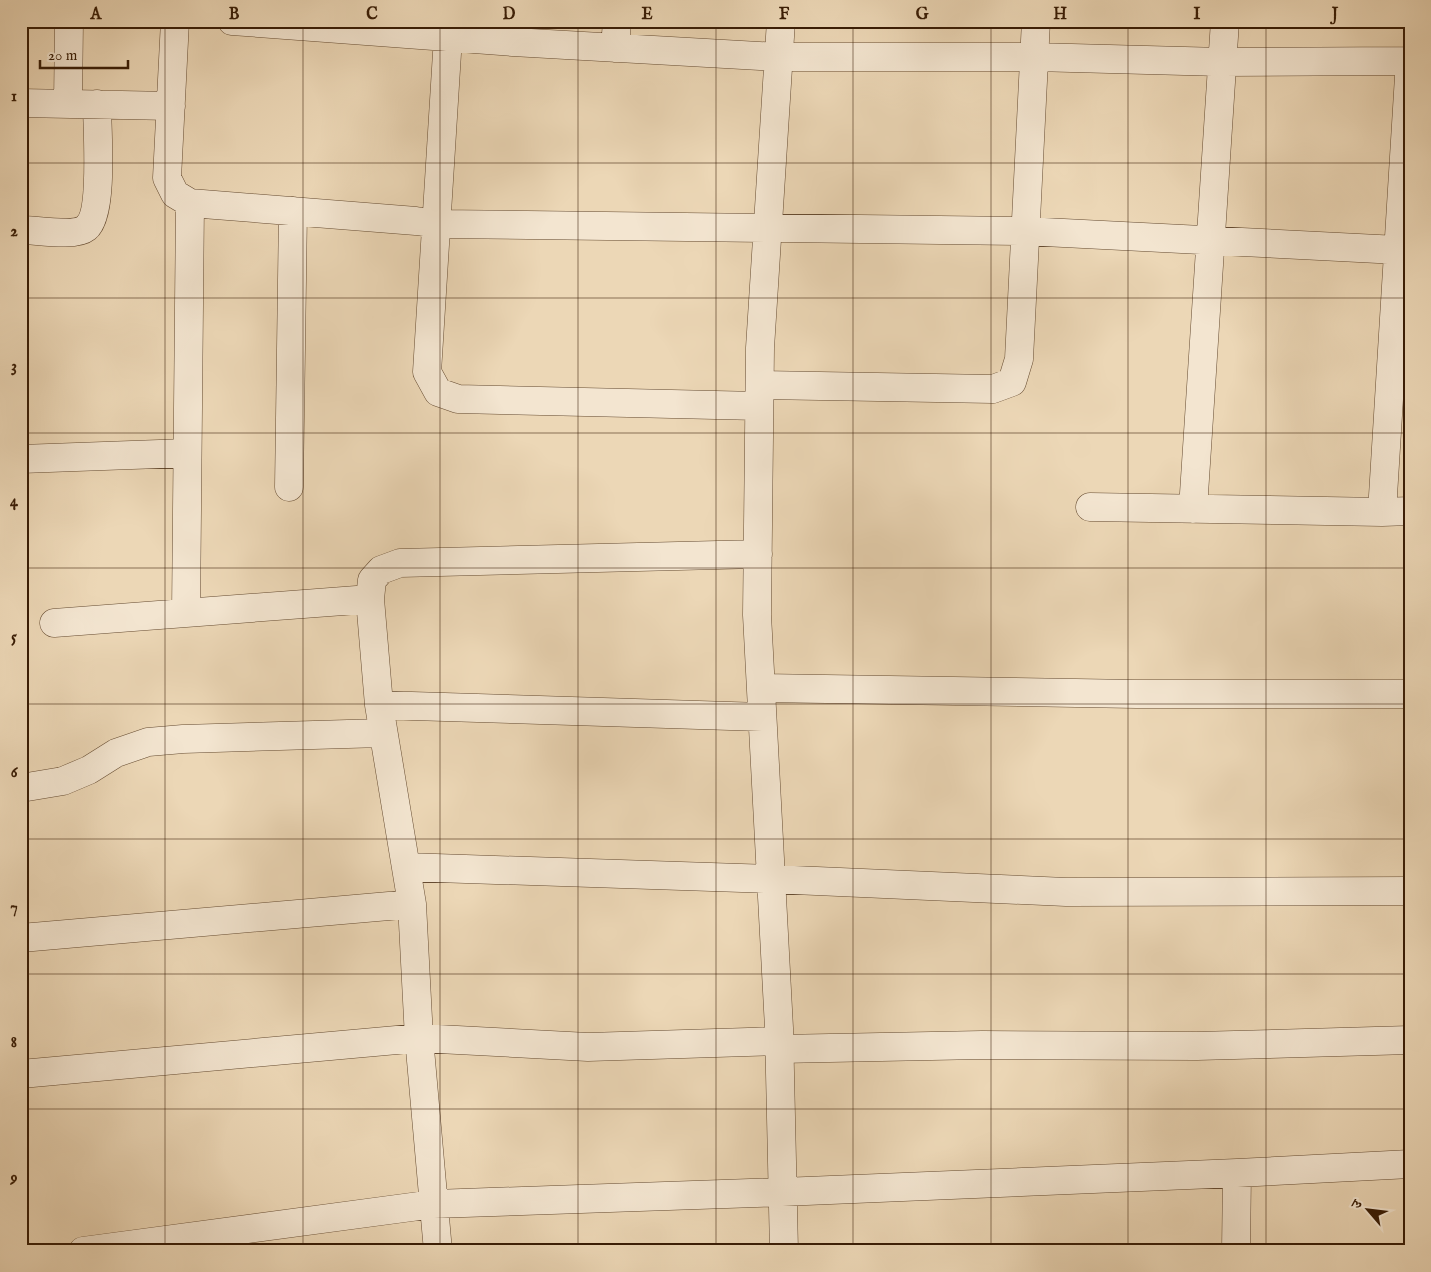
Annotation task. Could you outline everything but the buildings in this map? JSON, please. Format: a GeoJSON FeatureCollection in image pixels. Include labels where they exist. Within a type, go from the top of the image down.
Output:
{"type":"FeatureCollection","features":[{"type":"Feature","properties":{"kind":"street"},"geometry":{"type":"LineString","coordinates":[[68,104],[69,21]]}},
{"type":"Feature","properties":{"kind":"street"},"geometry":{"type":"LineString","coordinates":[[175,21],[167,178],[175,194],[190,203],[438,224],[1024,231],[1398,250]]}},
{"type":"Feature","properties":{"kind":"street"},"geometry":{"type":"LineString","coordinates":[[232,21],[449,30],[616,34],[778,57],[1034,57],[1222,62],[1410,61],[1382,512]]}},
{"type":"Feature","properties":{"kind":"street"},"geometry":{"type":"LineString","coordinates":[[781,21],[760,348],[757,615],[779,1045],[784,1251]]}},
{"type":"Feature","properties":{"kind":"street"},"geometry":{"type":"LineString","coordinates":[[449,30],[427,372],[438,392],[458,399],[760,396],[993,389],[1012,382],[1019,359],[1036,21]]}},
{"type":"Feature","properties":{"kind":"street"},"geometry":{"type":"LineString","coordinates":[[1194,509],[1225,21]]}},
{"type":"Feature","properties":{"kind":"street"},"geometry":{"type":"LineString","coordinates":[[21,103],[171,106]]}},
{"type":"Feature","properties":{"kind":"street"},"geometry":{"type":"LineString","coordinates":[[21,230],[74,232],[86,228],[94,216],[98,198],[97,104]]}},
{"type":"Feature","properties":{"kind":"street"},"geometry":{"type":"LineString","coordinates":[[186,613],[190,203]]}},
{"type":"Feature","properties":{"kind":"street"},"geometry":{"type":"LineString","coordinates":[[289,487],[293,211]]}},
{"type":"Feature","properties":{"kind":"street"},"geometry":{"type":"LineString","coordinates":[[21,459],[187,453]]}},
{"type":"Feature","properties":{"kind":"street"},"geometry":{"type":"LineString","coordinates":[[1090,507],[1410,511]]}},
{"type":"Feature","properties":{"kind":"street"},"geometry":{"type":"LineString","coordinates":[[438,1251],[419,1038],[412,904],[382,733],[370,599],[372,580],[381,570],[400,563],[758,554]]}},
{"type":"Feature","properties":{"kind":"street"},"geometry":{"type":"LineString","coordinates":[[54,623],[370,599]]}},
{"type":"Feature","properties":{"kind":"street"},"geometry":{"type":"LineString","coordinates":[[761,688],[1146,694],[1410,694]]}},
{"type":"Feature","properties":{"kind":"street"},"geometry":{"type":"LineString","coordinates":[[379,706],[762,717]]}},
{"type":"Feature","properties":{"kind":"street"},"geometry":{"type":"LineString","coordinates":[[21,788],[63,781],[89,770],[116,753],[148,742],[183,739],[382,733]]}},
{"type":"Feature","properties":{"kind":"street"},"geometry":{"type":"LineString","coordinates":[[406,867],[771,879],[1066,892],[1410,891]]}},
{"type":"Feature","properties":{"kind":"street"},"geometry":{"type":"LineString","coordinates":[[21,938],[412,904]]}},
{"type":"Feature","properties":{"kind":"street"},"geometry":{"type":"LineString","coordinates":[[21,1074],[419,1038],[588,1047],[982,1044],[1197,1046],[1410,1040]]}},
{"type":"Feature","properties":{"kind":"street"},"geometry":{"type":"LineString","coordinates":[[83,1251],[434,1204],[782,1192],[1410,1164]]}},
{"type":"Feature","properties":{"kind":"street"},"geometry":{"type":"LineString","coordinates":[[1236,1251],[1237,1173]]}}]}
